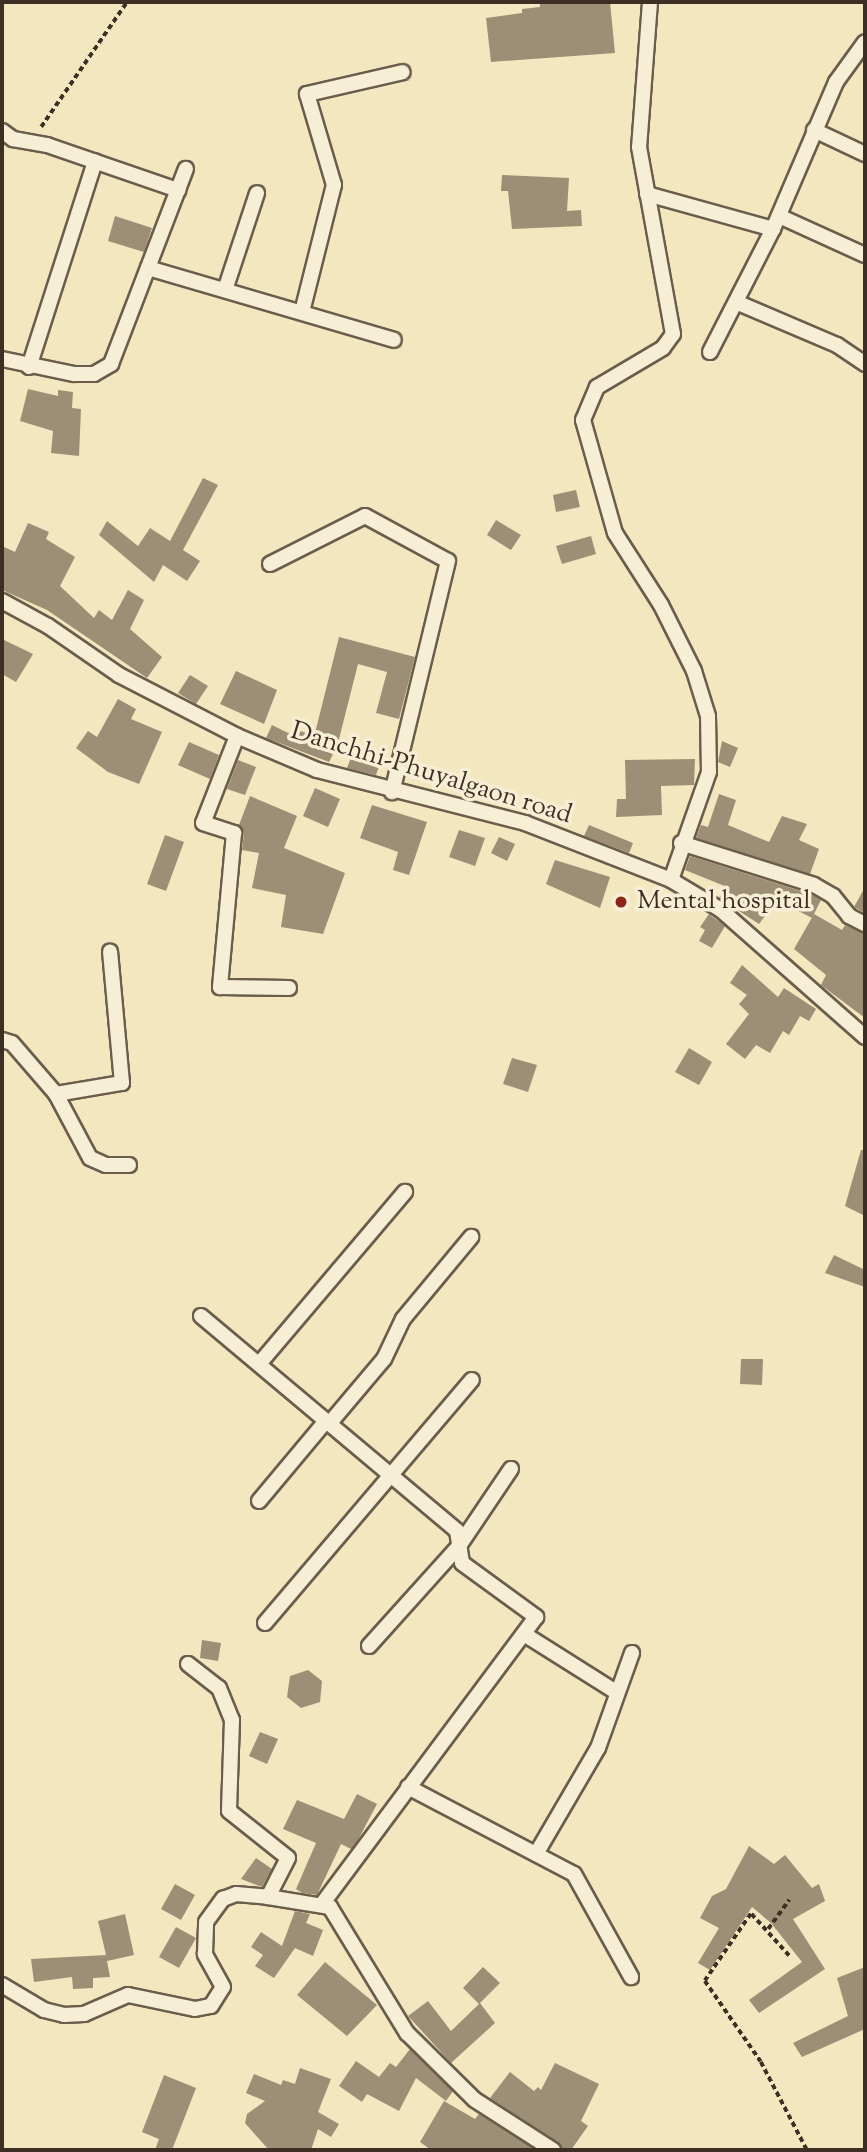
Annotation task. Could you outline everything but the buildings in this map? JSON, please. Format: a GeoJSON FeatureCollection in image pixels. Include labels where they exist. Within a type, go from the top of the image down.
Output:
{"type":"FeatureCollection","features":[{"type":"Feature","properties":{"kind":"street"},"geometry":{"type":"LineString","coordinates":[[650,2],[638,124],[647,194],[673,334],[663,348],[597,387],[583,420],[615,533],[661,605],[694,671],[708,716],[709,772],[681,843],[671,880]]}},
{"type":"Feature","properties":{"kind":"street"},"geometry":{"type":"LineString","coordinates":[[710,352],[776,222],[836,82],[865,43]]}},
{"type":"Feature","properties":{"kind":"street"},"geometry":{"type":"LineString","coordinates":[[302,312],[334,185],[307,94],[404,72]]}},
{"type":"Feature","properties":{"kind":"street"},"geometry":{"type":"LineString","coordinates":[[814,130],[865,154]]}},
{"type":"Feature","properties":{"kind":"street"},"geometry":{"type":"LineString","coordinates":[[2,131],[29,144],[95,161],[178,190]]}},
{"type":"Feature","properties":{"kind":"street"},"geometry":{"type":"LineString","coordinates":[[29,367],[95,161]]}},
{"type":"Feature","properties":{"kind":"street"},"geometry":{"type":"LineString","coordinates":[[2,359],[29,367],[74,374],[104,371],[111,364],[186,170]]}},
{"type":"Feature","properties":{"kind":"street"},"geometry":{"type":"LineString","coordinates":[[225,290],[257,193]]}},
{"type":"Feature","properties":{"kind":"street"},"geometry":{"type":"LineString","coordinates":[[647,194],[776,222],[865,255]]}},
{"type":"Feature","properties":{"kind":"street"},"geometry":{"type":"LineString","coordinates":[[148,268],[394,340]]}},
{"type":"Feature","properties":{"kind":"street"},"geometry":{"type":"LineString","coordinates":[[736,302],[837,345],[865,364]]}},
{"type":"Feature","properties":{"kind":"street"},"geometry":{"type":"LineString","coordinates":[[270,564],[365,516],[448,561],[392,792]]}},
{"type":"Feature","properties":{"kind":"street","name":"Danchhi-Phuyalgaon road"},"geometry":{"type":"LineString","coordinates":[[2,601],[48,626],[119,675],[237,736],[317,770],[392,792],[525,823],[671,880],[721,910],[865,1037]]}},
{"type":"Feature","properties":{"kind":"street"},"geometry":{"type":"LineString","coordinates":[[237,736],[203,823],[234,833],[220,987],[289,988]]}},
{"type":"Feature","properties":{"kind":"street"},"geometry":{"type":"LineString","coordinates":[[681,843],[814,885],[832,896],[849,916],[865,924]]}},
{"type":"Feature","properties":{"kind":"street"},"geometry":{"type":"LineString","coordinates":[[56,1094],[122,1083],[110,952]]}},
{"type":"Feature","properties":{"kind":"street"},"geometry":{"type":"LineString","coordinates":[[2,1040],[12,1043],[56,1094],[90,1158],[106,1165],[129,1166]]}},
{"type":"Feature","properties":{"kind":"street"},"geometry":{"type":"LineString","coordinates":[[259,1364],[405,1192]]}},
{"type":"Feature","properties":{"kind":"street"},"geometry":{"type":"LineString","coordinates":[[259,1501],[384,1359],[403,1319],[471,1237]]}},
{"type":"Feature","properties":{"kind":"street"},"geometry":{"type":"LineString","coordinates":[[201,1316],[457,1531],[462,1563],[536,1617],[323,1903]]}},
{"type":"Feature","properties":{"kind":"street"},"geometry":{"type":"LineString","coordinates":[[265,1623],[472,1380]]}},
{"type":"Feature","properties":{"kind":"street"},"geometry":{"type":"LineString","coordinates":[[369,1646],[459,1546],[511,1469]]}},
{"type":"Feature","properties":{"kind":"street"},"geometry":{"type":"LineString","coordinates":[[524,1634],[616,1692]]}},
{"type":"Feature","properties":{"kind":"street"},"geometry":{"type":"LineString","coordinates":[[536,1854],[598,1748],[632,1653]]}},
{"type":"Feature","properties":{"kind":"street"},"geometry":{"type":"LineString","coordinates":[[188,1664],[219,1688],[232,1720],[229,1811],[288,1858],[268,1897]]}},
{"type":"Feature","properties":{"kind":"street"},"geometry":{"type":"LineString","coordinates":[[408,1787],[525,1853],[536,1854],[574,1874],[631,1976]]}},
{"type":"Feature","properties":{"kind":"street"},"geometry":{"type":"LineString","coordinates":[[2,1985],[44,2010],[64,2015],[85,2014],[128,1995],[195,2009],[211,2006],[223,1987],[205,1954],[206,1922],[223,1899],[236,1894],[323,1903],[337,1916],[407,2033],[475,2100],[553,2150]]}},
{"type":"Feature","properties":{"kind":"path"},"geometry":{"type":"LineString","coordinates":[[29,144],[127,2]]}},
{"type":"Feature","properties":{"kind":"path"},"geometry":{"type":"LineString","coordinates":[[768,1929],[789,1900]]}},
{"type":"Feature","properties":{"kind":"path"},"geometry":{"type":"LineString","coordinates":[[789,1956],[768,1929],[751,1914],[705,1981],[761,2062],[807,2150]]}},
{"type":"Feature","properties":{"kind":"place","name":"Mental hospital"},"geometry":{"type":"Point","coordinates":[621,902]}}]}
